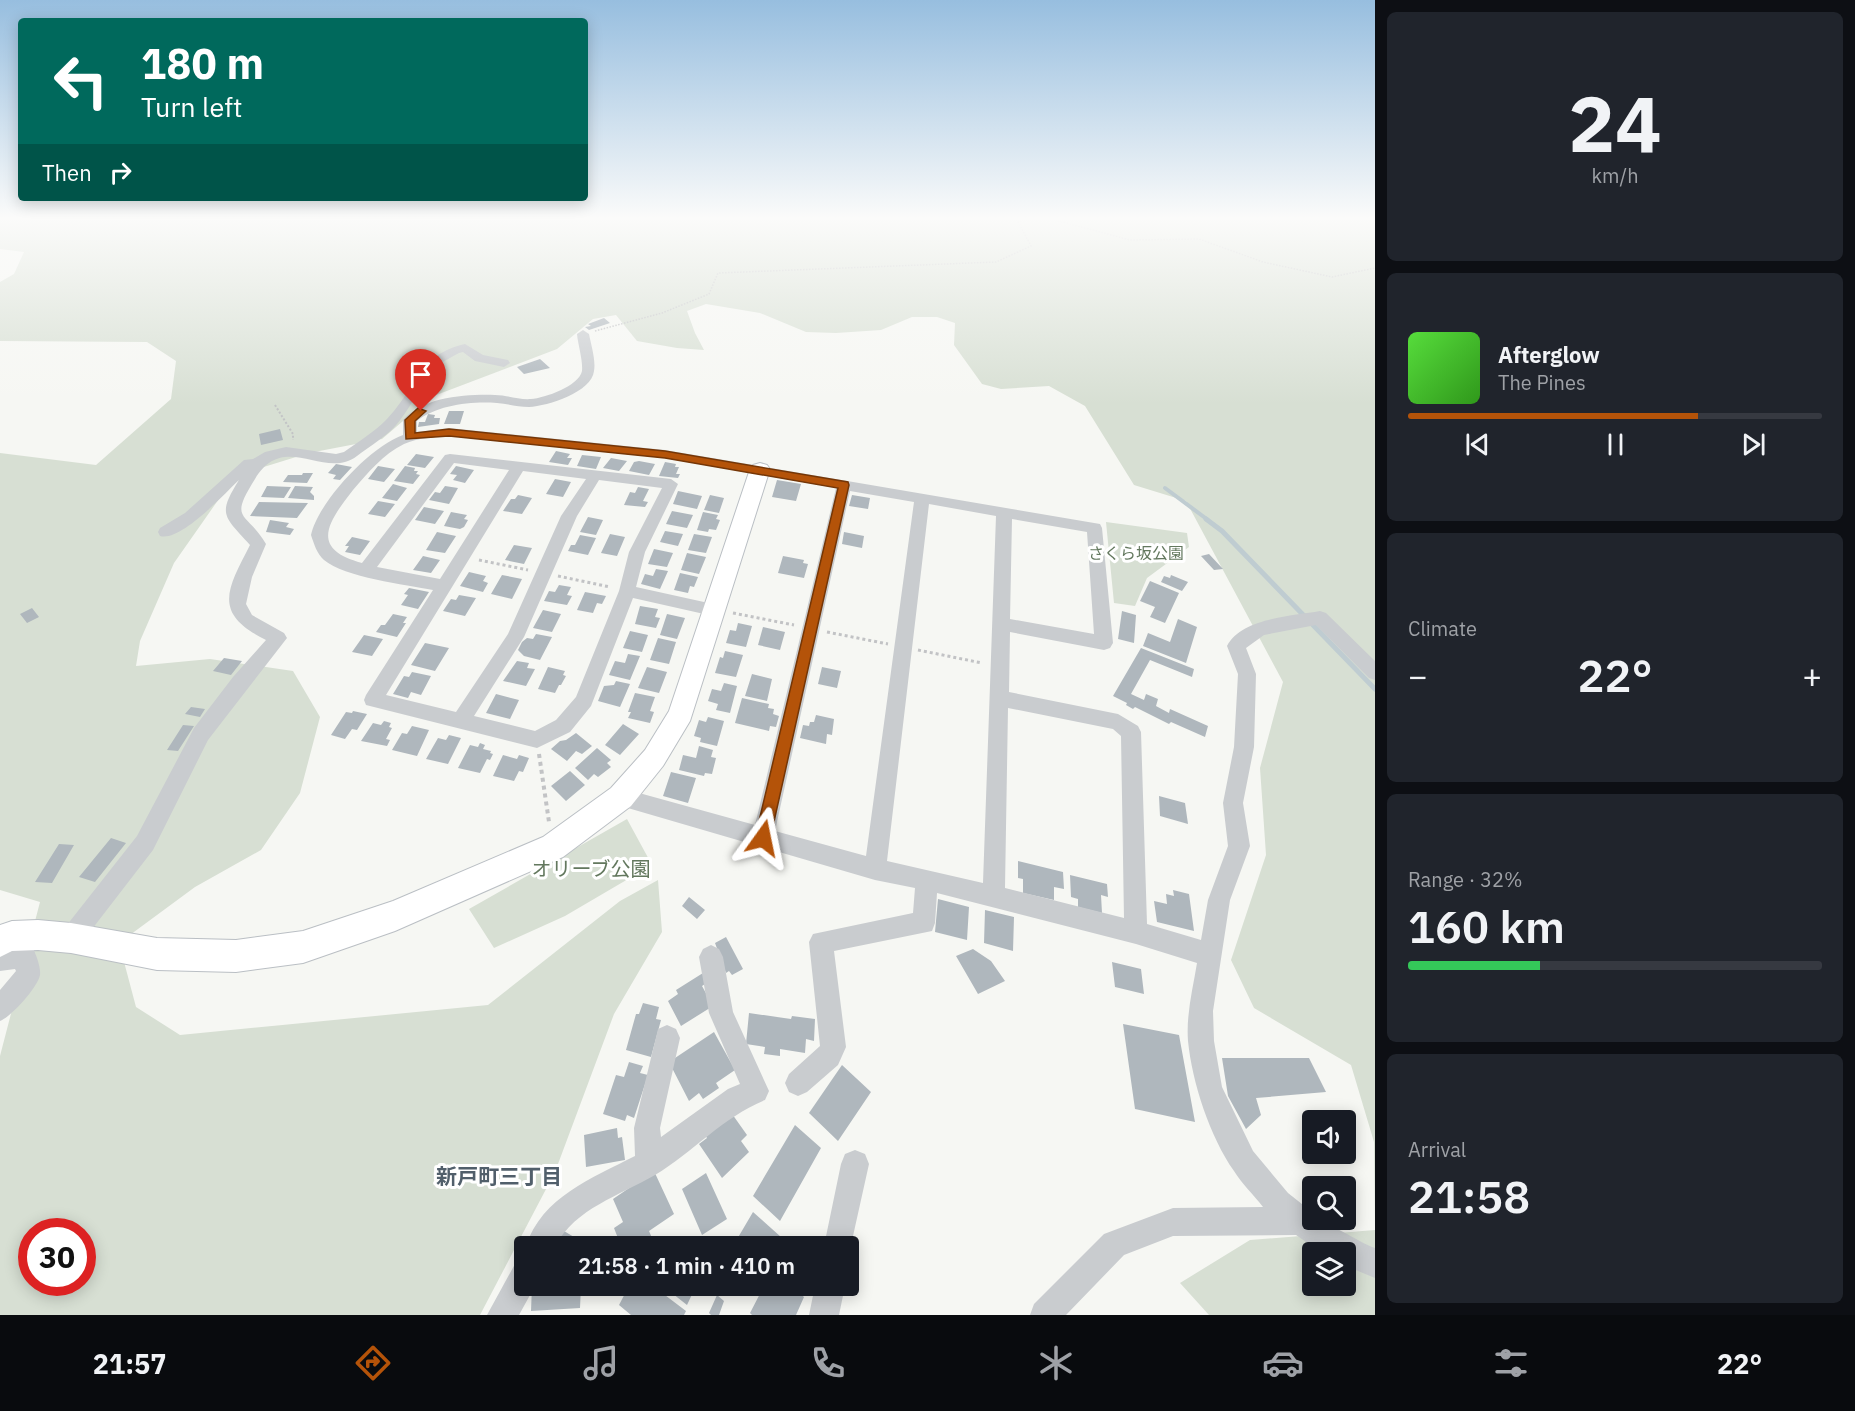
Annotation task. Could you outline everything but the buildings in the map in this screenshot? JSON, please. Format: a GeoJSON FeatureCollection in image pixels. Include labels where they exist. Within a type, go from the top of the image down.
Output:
{"type":"FeatureCollection","features":[{"type":"Feature","properties":{"kind":"street"},"geometry":{"type":"LineString","coordinates":[[410,437],[410,420],[432,406],[489,399],[522,403],[545,401],[583,382],[588,371],[583,334]]}},
{"type":"Feature","properties":{"kind":"street"},"geometry":{"type":"LineString","coordinates":[[71,938],[145,843],[201,734],[240,682],[278,638],[245,618],[239,611],[238,603],[243,576],[258,544],[235,519],[233,502],[257,463],[270,455],[286,451],[336,458],[349,455],[390,424],[433,363],[455,350],[465,348],[479,358],[504,363]]}},
{"type":"Feature","properties":{"kind":"street"},"geometry":{"type":"LineString","coordinates":[[445,586],[344,563],[330,555],[320,543],[320,529],[327,513],[372,458],[389,446],[410,437],[449,432],[665,454],[1094,528],[1104,643],[1001,624]]}},
{"type":"Feature","properties":{"kind":"street"},"geometry":{"type":"LineString","coordinates":[[367,569],[450,458],[513,466],[596,474],[671,484],[637,552],[627,591],[584,700],[563,726],[537,740],[373,700],[445,586],[513,466],[521,440]]}},
{"type":"Feature","properties":{"kind":"street"},"geometry":{"type":"LineString","coordinates":[[166,532],[190,517],[247,463],[257,463]]}},
{"type":"Feature","properties":{"kind":"street"},"geometry":{"type":"LineString","coordinates":[[0,941],[12,936],[38,935],[71,938],[157,954],[236,956],[303,947],[395,916],[553,847],[621,797],[654,758],[681,714],[760,469]]}},
{"type":"Feature","properties":{"kind":"street"},"geometry":{"type":"LineString","coordinates":[[460,722],[514,638],[569,516],[596,474]]}},
{"type":"Feature","properties":{"kind":"street"},"geometry":{"type":"LineString","coordinates":[[763,838],[844,485]]}},
{"type":"Feature","properties":{"kind":"street"},"geometry":{"type":"LineString","coordinates":[[875,869],[922,499]]}},
{"type":"Feature","properties":{"kind":"street"},"geometry":{"type":"LineString","coordinates":[[994,897],[1004,513]]}},
{"type":"Feature","properties":{"kind":"street"},"geometry":{"type":"LineString","coordinates":[[627,591],[714,609]]}},
{"type":"Feature","properties":{"kind":"street"},"geometry":{"type":"LineString","coordinates":[[1375,673],[1320,618],[1259,629],[1236,646],[1247,674],[1245,747],[1233,803],[1239,846],[1219,900],[1201,1011],[1202,1052],[1209,1087],[1228,1133],[1243,1161],[1278,1203],[1298,1221],[1337,1247],[1375,1263]]}},
{"type":"Feature","properties":{"kind":"street"},"geometry":{"type":"LineString","coordinates":[[999,698],[1118,722],[1131,732],[1136,932]]}},
{"type":"Feature","properties":{"kind":"street"},"geometry":{"type":"LineString","coordinates":[[621,797],[875,869],[1136,932],[1210,955]]}},
{"type":"Feature","properties":{"kind":"street"},"geometry":{"type":"LineString","coordinates":[[798,1083],[829,1056],[833,1047],[821,942],[924,923],[927,880]]}},
{"type":"Feature","properties":{"kind":"street"},"geometry":{"type":"LineString","coordinates":[[0,959],[25,956],[27,975],[0,1009]]}},
{"type":"Feature","properties":{"kind":"street"},"geometry":{"type":"LineString","coordinates":[[546,1236],[558,1217],[581,1198],[649,1162],[737,1098],[756,1091],[721,1013],[711,957]]}},
{"type":"Feature","properties":{"kind":"street"},"geometry":{"type":"LineString","coordinates":[[649,1162],[646,1128],[667,1038]]}},
{"type":"Feature","properties":{"kind":"street"},"geometry":{"type":"LineString","coordinates":[[840,1236],[855,1164]]}},
{"type":"Feature","properties":{"kind":"street"},"geometry":{"type":"LineString","coordinates":[[1045,1315],[1114,1244],[1173,1222],[1298,1221]]}},
{"type":"Feature","properties":{"kind":"street"},"geometry":{"type":"LineString","coordinates":[[502,1315],[514,1294]]}},
{"type":"Feature","properties":{"kind":"street"},"geometry":{"type":"LineString","coordinates":[[824,1315],[828,1296]]}},
{"type":"Feature","properties":{"kind":"path"},"geometry":{"type":"LineString","coordinates":[[583,334],[662,313],[709,294],[714,281]]}},
{"type":"Feature","properties":{"kind":"path"},"geometry":{"type":"LineString","coordinates":[[275,405],[293,434],[293,445],[286,451]]}},
{"type":"Feature","properties":{"kind":"path"},"geometry":{"type":"LineString","coordinates":[[714,609],[999,667]]}},
{"type":"Feature","properties":{"kind":"path"},"geometry":{"type":"LineString","coordinates":[[537,740],[553,847]]}},
{"type":"Feature","properties":{"kind":"green space"},"geometry":{"type":"Polygon","coordinates":[[[1,281],[1375,281],[1375,1230],[1374,1142],[1351,1065],[1254,1008],[1231,960],[1266,855],[1260,768],[1283,682],[1186,501],[1134,485],[1085,406],[1049,386],[1001,389],[982,384],[954,345],[955,323],[937,317],[912,317],[881,330],[806,332],[760,313],[706,304],[687,311],[704,350],[637,341],[616,315],[593,319],[557,349],[431,397],[382,439],[309,453],[235,476],[174,563],[140,641],[136,666],[210,659],[293,671],[320,717],[300,793],[261,850],[195,887],[119,943],[136,1007],[180,1035],[488,1005],[620,901],[658,880],[662,932],[614,1014],[555,1172],[521,1236],[514,1236],[514,1250],[480,1315],[0,1315],[0,1056],[40,902],[0,890],[0,453],[96,465],[171,399],[176,361],[147,342],[0,341],[1,281]]]}},
{"type":"Feature","properties":{"kind":"green space","name":"さくら坂公園"},"geometry":{"type":"Polygon","coordinates":[[[1106,522],[1187,533],[1189,547],[1147,578],[1135,606],[1114,603],[1106,522]]]}},
{"type":"Feature","properties":{"kind":"green space","name":"オリーブ公園"},"geometry":{"type":"Polygon","coordinates":[[[627,819],[652,865],[565,916],[494,948],[469,909],[627,819]]]}},
{"type":"Feature","properties":{"kind":"green space"},"geometry":{"type":"Polygon","coordinates":[[[1375,1230],[1375,1315],[1209,1315],[1180,1283],[1250,1240],[1375,1230]]]}},
{"type":"Feature","properties":{"kind":"waterway"},"geometry":{"type":"LineString","coordinates":[[1165,488],[1208,520]]}},
{"type":"Feature","properties":{"kind":"waterway"},"geometry":{"type":"LineString","coordinates":[[1206,519],[1222,531],[1375,689]]}},
{"type":"Feature","properties":{"kind":"district","name":"新戸町三丁目"},"geometry":{"type":"Point","coordinates":[499,1177]}},
{"type":"Feature","properties":{"kind":"route"},"geometry":{"type":"LineString","coordinates":[[421,411],[410,420],[408,428],[410,437],[449,432],[665,454],[844,485],[763,838]]}}]}
